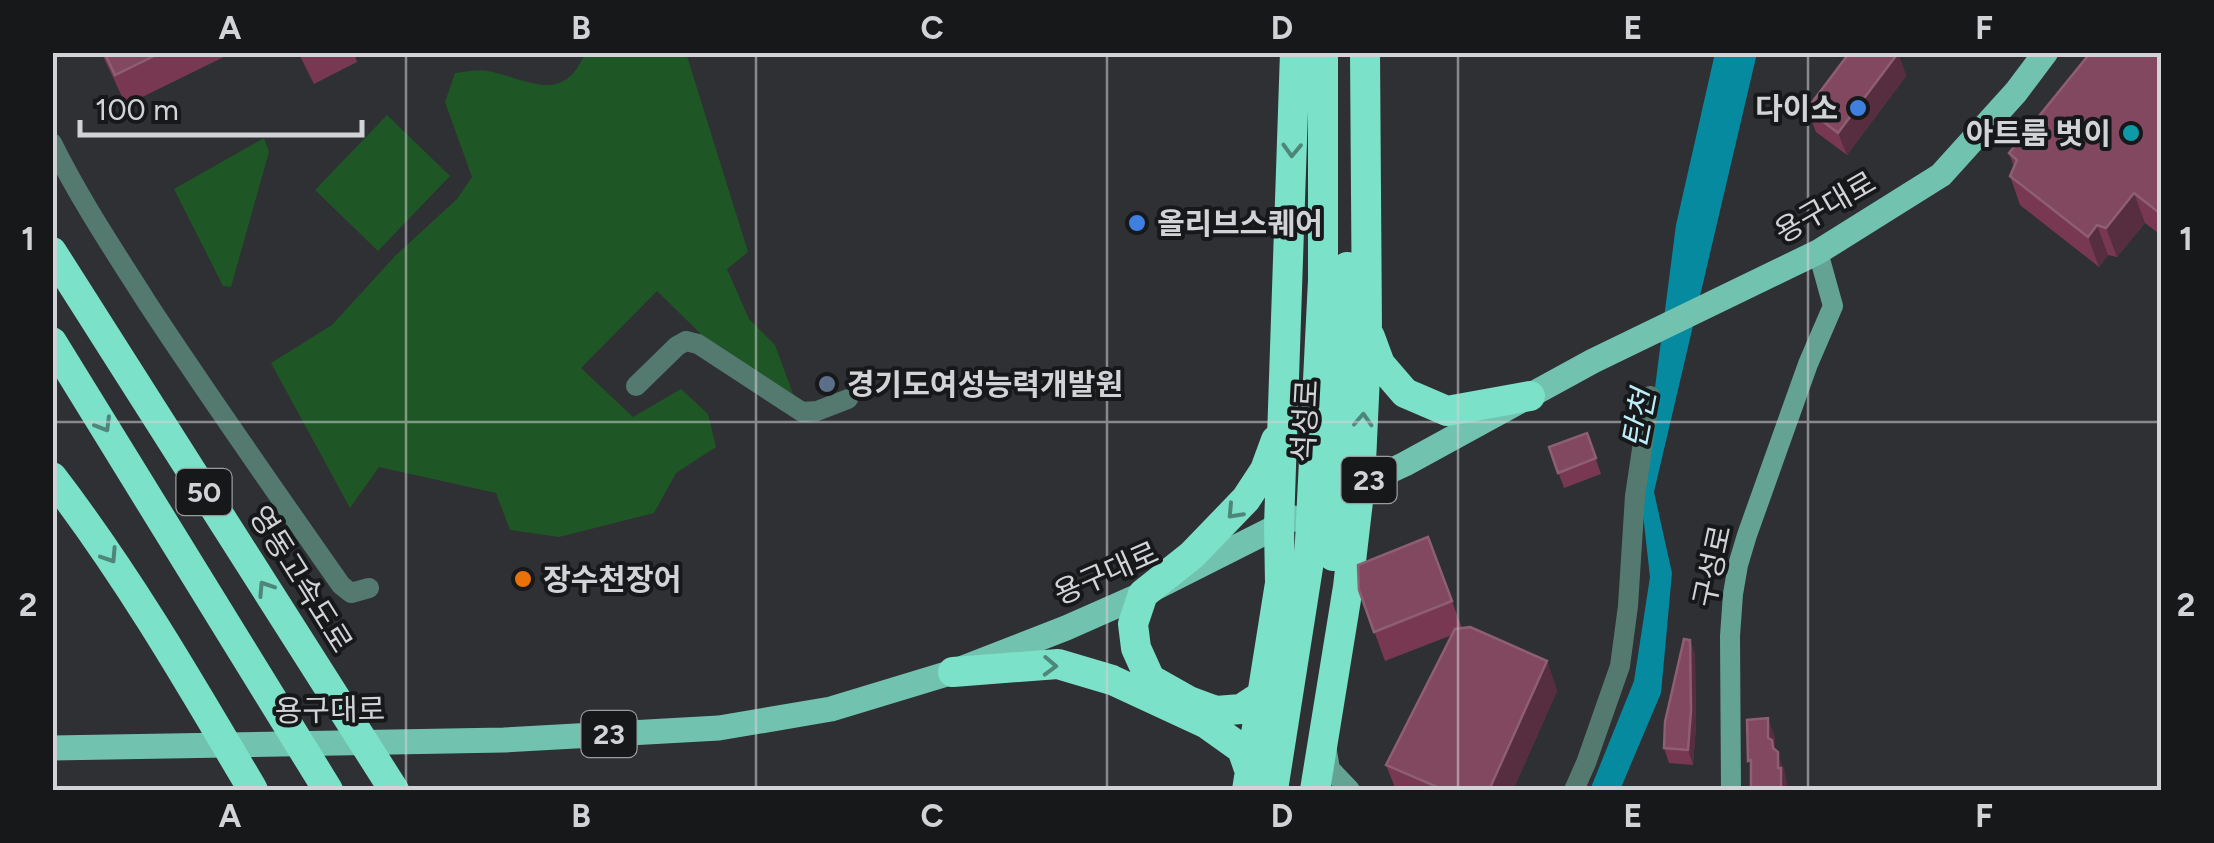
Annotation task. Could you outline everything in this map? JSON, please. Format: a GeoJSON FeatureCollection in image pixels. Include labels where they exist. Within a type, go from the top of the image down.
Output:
{"type":"FeatureCollection","features":[{"type":"Feature","properties":{"kind":"highway"},"geometry":{"type":"LineString","coordinates":[[1257,784],[1261,696],[1280,583],[1294,52]]}},
{"type":"Feature","properties":{"kind":"highway","name":"석성로"},"geometry":{"type":"LineString","coordinates":[[1323,52],[1335,281]]}},
{"type":"Feature","properties":{"kind":"highway","name":"석성로"},"geometry":{"type":"LineString","coordinates":[[1296,790],[1309,561],[1335,281],[1349,52]]}},
{"type":"Feature","properties":{"kind":"highway"},"geometry":{"type":"LineString","coordinates":[[1315,790],[1348,587],[1360,484],[1368,332],[1365,52]]}},
{"type":"Feature","properties":{"kind":"highway"},"geometry":{"type":"LineString","coordinates":[[52,234],[90,314]]}},
{"type":"Feature","properties":{"kind":"highway","name":"영동고속도로"},"geometry":{"type":"LineString","coordinates":[[52,252],[394,790]]}},
{"type":"Feature","properties":{"kind":"highway"},"geometry":{"type":"LineString","coordinates":[[1287,312],[1298,333],[1334,354],[1350,356],[1368,332]]}},
{"type":"Feature","properties":{"kind":"highway"},"geometry":{"type":"LineString","coordinates":[[1368,332],[1380,364],[1405,394],[1447,411],[1530,396]]}},
{"type":"Feature","properties":{"kind":"highway","name":"50"},"geometry":{"type":"LineString","coordinates":[[52,342],[328,790]]}},
{"type":"Feature","properties":{"kind":"highway"},"geometry":{"type":"LineString","coordinates":[[1261,696],[1240,709],[1216,711],[1189,702],[1150,679],[1136,648],[1133,624],[1143,594],[1192,555],[1246,500],[1265,470],[1278,435],[1284,393]]}},
{"type":"Feature","properties":{"kind":"highway"},"geometry":{"type":"LineString","coordinates":[[52,476],[178,662],[253,790]]}},
{"type":"Feature","properties":{"kind":"highway"},"geometry":{"type":"LineString","coordinates":[[1269,646],[1288,627],[1310,621],[1329,630],[1336,654]]}},
{"type":"Feature","properties":{"kind":"highway"},"geometry":{"type":"LineString","coordinates":[[953,672],[1058,664],[1112,680],[1207,724],[1242,749],[1257,784]]}},
{"type":"Feature","properties":{"kind":"highway","name":"석성로"},"geometry":{"type":"LineString","coordinates":[[1257,784],[1304,679]]}},
{"type":"Feature","properties":{"kind":"main road","name":"용구대로"},"geometry":{"type":"LineString","coordinates":[[52,748],[504,740],[719,728],[831,709],[953,672],[1143,594],[1404,464],[1593,361],[1818,252],[1941,176],[2046,52]]}},
{"type":"Feature","properties":{"kind":"main road","name":"구성로"},"geometry":{"type":"LineString","coordinates":[[1731,790],[1733,594],[1738,565],[1832,306],[1818,252]]}},
{"type":"Feature","properties":{"kind":"main road"},"geometry":{"type":"LineString","coordinates":[[1324,733],[1330,769],[1350,790]]}},
{"type":"Feature","properties":{"kind":"street"},"geometry":{"type":"LineString","coordinates":[[52,143],[106,237],[200,384],[341,585],[351,593],[369,588]]}},
{"type":"Feature","properties":{"kind":"street"},"geometry":{"type":"LineString","coordinates":[[636,386],[686,342],[698,344],[802,412],[817,411],[848,399]]}},
{"type":"Feature","properties":{"kind":"street"},"geometry":{"type":"LineString","coordinates":[[1574,790],[1620,666],[1635,496],[1650,396]]}},
{"type":"Feature","properties":{"kind":"green space"},"geometry":{"type":"Polygon","coordinates":[[[585,53],[686,53],[748,252],[727,269],[749,319],[775,345],[793,394],[706,339],[657,291],[581,368],[633,417],[681,389],[708,414],[716,447],[676,473],[654,513],[559,537],[510,530],[496,493],[379,467],[350,508],[271,363],[332,325],[395,256],[457,199],[472,177],[445,102],[455,73],[484,70],[531,83],[555,84],[576,69],[585,53]]]}},
{"type":"Feature","properties":{"kind":"green space"},"geometry":{"type":"Polygon","coordinates":[[[387,115],[450,176],[378,251],[315,190],[387,115]]]}},
{"type":"Feature","properties":{"kind":"green space"},"geometry":{"type":"Polygon","coordinates":[[[264,138],[269,152],[231,287],[223,286],[174,189],[264,138]]]}},
{"type":"Feature","properties":{"kind":"water","name":"탄천"},"geometry":{"type":"Polygon","coordinates":[[[1715,53],[1757,53],[1654,492],[1672,573],[1661,693],[1620,790],[1590,790],[1634,681],[1650,577],[1641,496],[1676,225],[1715,53]]]}},
{"type":"Feature","properties":{"kind":"building"},"geometry":{"type":"Polygon","coordinates":[[[104,52],[162,52],[115,75],[104,52]]]}},
{"type":"Feature","properties":{"kind":"building"},"geometry":{"type":"Polygon","coordinates":[[[1850,52],[1898,53],[1838,133],[1807,109],[1850,52]]]}},
{"type":"Feature","properties":{"kind":"building"},"geometry":{"type":"Polygon","coordinates":[[[2091,52],[2162,52],[2162,215],[2134,193],[2106,228],[2097,225],[2088,237],[2010,176],[2017,160],[2009,153],[2091,52]]]}},
{"type":"Feature","properties":{"kind":"building"},"geometry":{"type":"Polygon","coordinates":[[[1587,433],[1596,458],[1558,473],[1549,447],[1587,433]]]}},
{"type":"Feature","properties":{"kind":"building"},"geometry":{"type":"Polygon","coordinates":[[[1428,537],[1452,601],[1374,632],[1359,590],[1358,565],[1428,537]]]}},
{"type":"Feature","properties":{"kind":"building"},"geometry":{"type":"Polygon","coordinates":[[[1470,627],[1547,661],[1489,790],[1444,790],[1386,765],[1455,629],[1470,627]]]}},
{"type":"Feature","properties":{"kind":"building"},"geometry":{"type":"Polygon","coordinates":[[[1684,639],[1690,640],[1688,750],[1664,748],[1665,722],[1684,639]]]}},
{"type":"Feature","properties":{"kind":"building"},"geometry":{"type":"Polygon","coordinates":[[[1768,718],[1768,738],[1778,752],[1781,768],[1781,790],[1751,790],[1747,720],[1768,718]]]}},
{"type":"Feature","properties":{"kind":"place","name":"다이소"},"geometry":{"type":"Point","coordinates":[1858,108]}},
{"type":"Feature","properties":{"kind":"place","name":"아트룸 벗이"},"geometry":{"type":"Point","coordinates":[2131,133]}},
{"type":"Feature","properties":{"kind":"place","name":"올리브스퀘어"},"geometry":{"type":"Point","coordinates":[1137,223]}},
{"type":"Feature","properties":{"kind":"place","name":"경기도여성능력개발원"},"geometry":{"type":"Point","coordinates":[827,384]}},
{"type":"Feature","properties":{"kind":"place","name":"장수천장어"},"geometry":{"type":"Point","coordinates":[523,579]}}]}
